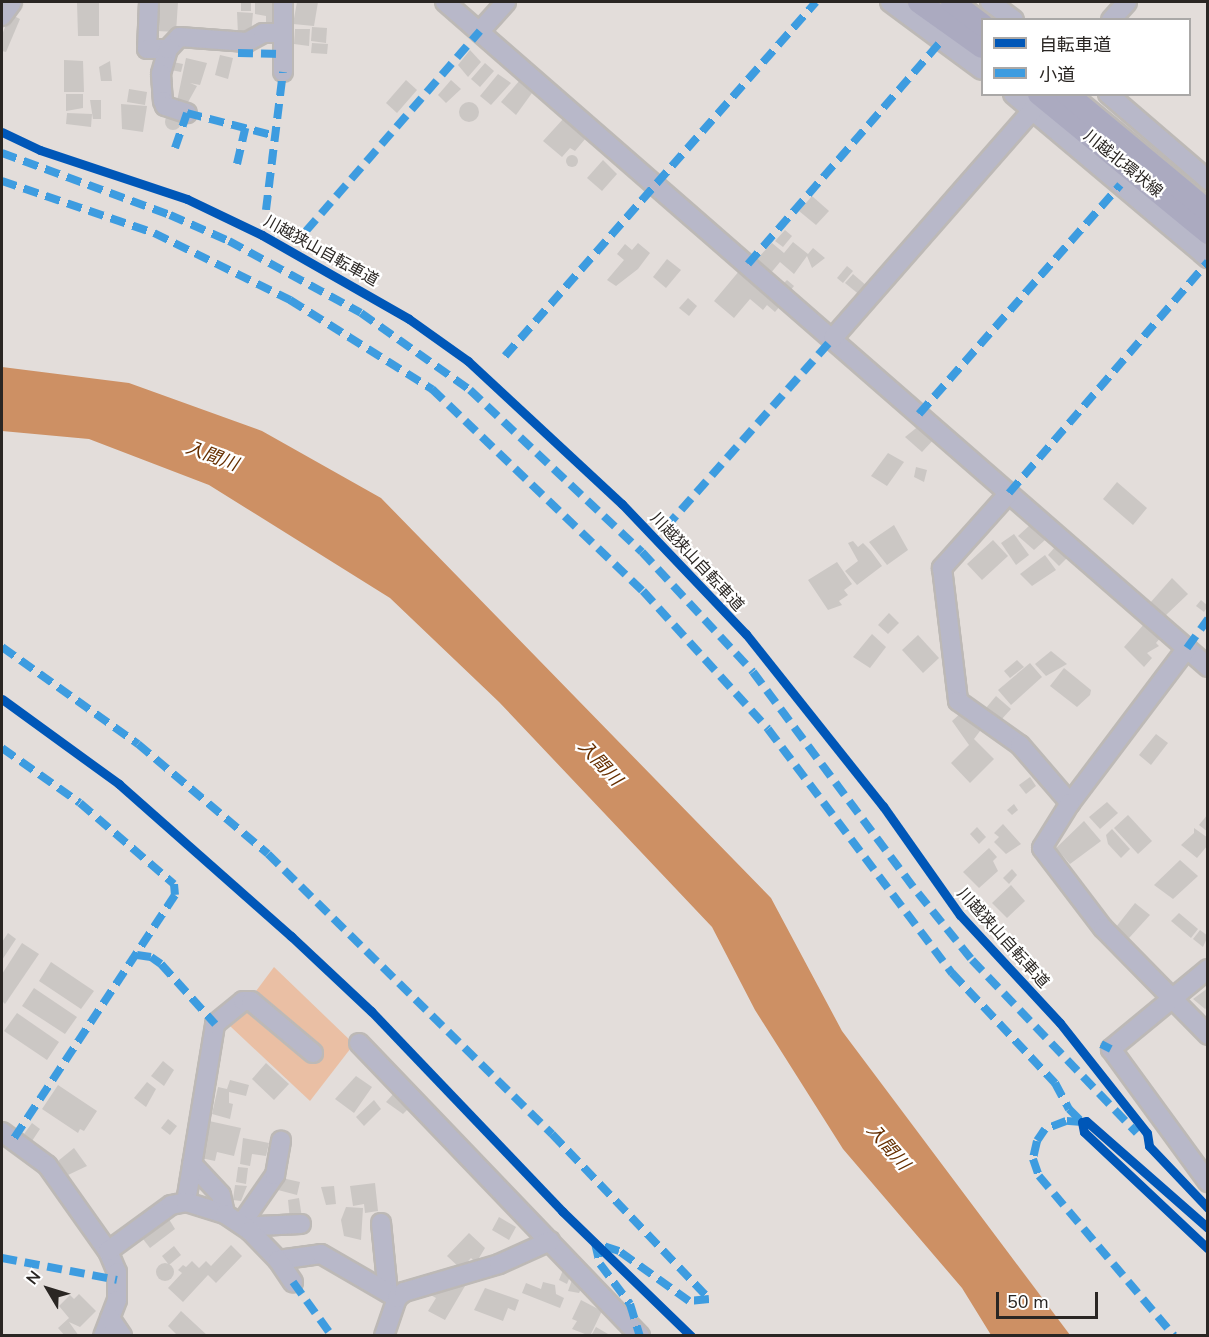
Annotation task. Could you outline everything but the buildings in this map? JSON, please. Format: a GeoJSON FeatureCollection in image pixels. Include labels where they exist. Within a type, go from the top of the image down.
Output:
{"type":"FeatureCollection","features":[{"type":"Feature","properties":{"kind":"main road"},"geometry":{"type":"LineString","coordinates":[[919,2],[981,46]]}},
{"type":"Feature","properties":{"kind":"main road"},"geometry":{"type":"LineString","coordinates":[[952,2],[981,24]]}},
{"type":"Feature","properties":{"kind":"main road","name":"川越北環状線"},"geometry":{"type":"LineString","coordinates":[[1069,96],[1208,211]]}},
{"type":"Feature","properties":{"kind":"main road","name":"川越北環状線"},"geometry":{"type":"LineString","coordinates":[[1036,103],[1208,234]]}},
{"type":"Feature","properties":{"kind":"street"},"geometry":{"type":"LineString","coordinates":[[2,16],[12,2]]}},
{"type":"Feature","properties":{"kind":"street"},"geometry":{"type":"LineString","coordinates":[[149,2],[147,49],[168,49]]}},
{"type":"Feature","properties":{"kind":"street"},"geometry":{"type":"LineString","coordinates":[[283,2],[283,72]]}},
{"type":"Feature","properties":{"kind":"street"},"geometry":{"type":"LineString","coordinates":[[445,2],[1208,667]]}},
{"type":"Feature","properties":{"kind":"street"},"geometry":{"type":"LineString","coordinates":[[480,31],[506,2]]}},
{"type":"Feature","properties":{"kind":"street"},"geometry":{"type":"LineString","coordinates":[[890,2],[981,69]]}},
{"type":"Feature","properties":{"kind":"street"},"geometry":{"type":"LineString","coordinates":[[990,2],[1011,18]]}},
{"type":"Feature","properties":{"kind":"street"},"geometry":{"type":"LineString","coordinates":[[1113,18],[1127,2]]}},
{"type":"Feature","properties":{"kind":"street"},"geometry":{"type":"LineString","coordinates":[[188,113],[165,106],[163,101],[161,74],[168,49],[179,37],[247,42],[263,33],[283,33]]}},
{"type":"Feature","properties":{"kind":"street"},"geometry":{"type":"LineString","coordinates":[[1018,96],[1036,103],[1208,258]]}},
{"type":"Feature","properties":{"kind":"street"},"geometry":{"type":"LineString","coordinates":[[1110,96],[1208,180]]}},
{"type":"Feature","properties":{"kind":"street"},"geometry":{"type":"LineString","coordinates":[[833,339],[1036,103]]}},
{"type":"Feature","properties":{"kind":"street"},"geometry":{"type":"LineString","coordinates":[[1009,493],[942,568],[958,701],[1020,746],[1070,803]]}},
{"type":"Feature","properties":{"kind":"street"},"geometry":{"type":"LineString","coordinates":[[1187,648],[1070,803],[1042,848],[1103,928],[1208,1035]]}},
{"type":"Feature","properties":{"kind":"street"},"geometry":{"type":"LineString","coordinates":[[1208,969],[1119,1040],[1111,1049],[1164,1118],[1208,1182]]}},
{"type":"Feature","properties":{"kind":"street"},"geometry":{"type":"LineString","coordinates":[[186,1202],[215,1024],[243,1000],[251,1000],[313,1053]]}},
{"type":"Feature","properties":{"kind":"street"},"geometry":{"type":"LineString","coordinates":[[359,1043],[640,1335]]}},
{"type":"Feature","properties":{"kind":"street"},"geometry":{"type":"LineString","coordinates":[[2,1132],[47,1165],[108,1251],[117,1272],[117,1300],[103,1335]]}},
{"type":"Feature","properties":{"kind":"street"},"geometry":{"type":"LineString","coordinates":[[245,1227],[275,1175],[281,1141]]}},
{"type":"Feature","properties":{"kind":"street"},"geometry":{"type":"LineString","coordinates":[[192,1164],[220,1195],[225,1214]]}},
{"type":"Feature","properties":{"kind":"street"},"geometry":{"type":"LineString","coordinates":[[108,1251],[171,1205],[186,1202],[225,1214],[245,1227],[278,1260],[293,1282]]}},
{"type":"Feature","properties":{"kind":"street"},"geometry":{"type":"LineString","coordinates":[[381,1223],[392,1295],[384,1335]]}},
{"type":"Feature","properties":{"kind":"street"},"geometry":{"type":"LineString","coordinates":[[245,1227],[301,1224]]}},
{"type":"Feature","properties":{"kind":"street"},"geometry":{"type":"LineString","coordinates":[[278,1260],[321,1254],[392,1295],[499,1264],[550,1241]]}},
{"type":"Feature","properties":{"kind":"street"},"geometry":{"type":"LineString","coordinates":[[110,1318],[122,1335]]}},
{"type":"Feature","properties":{"kind":"shaded area"},"geometry":{"type":"Polygon","coordinates":[[[274,967],[354,1044],[310,1101],[230,1026],[274,967]]]}},
{"type":"Feature","properties":{"kind":"water","name":"入間川"},"geometry":{"type":"Polygon","coordinates":[[[2,367],[129,383],[262,431],[381,498],[771,898],[842,1031],[1070,1335],[991,1335],[962,1288],[843,1149],[755,1010],[712,927],[499,702],[390,598],[209,485],[89,439],[2,431],[2,367]]]}},
{"type":"Feature","properties":{"kind":"marked path"},"geometry":{"type":"LineString","coordinates":[[505,356],[816,2]]}},
{"type":"Feature","properties":{"kind":"marked path"},"geometry":{"type":"LineString","coordinates":[[306,231],[480,31]]}},
{"type":"Feature","properties":{"kind":"marked path"},"geometry":{"type":"LineString","coordinates":[[748,264],[943,39]]}},
{"type":"Feature","properties":{"kind":"marked path"},"geometry":{"type":"LineString","coordinates":[[238,53],[283,54]]}},
{"type":"Feature","properties":{"kind":"marked path"},"geometry":{"type":"LineString","coordinates":[[266,210],[283,72]]}},
{"type":"Feature","properties":{"kind":"marked path"},"geometry":{"type":"LineString","coordinates":[[175,148],[187,113],[275,136]]}},
{"type":"Feature","properties":{"kind":"marked path"},"geometry":{"type":"LineString","coordinates":[[237,164],[245,128]]}},
{"type":"Feature","properties":{"kind":"marked path"},"geometry":{"type":"LineString","coordinates":[[2,153],[170,215],[229,241],[361,313],[470,390],[642,552],[753,672],[918,893],[972,960],[1137,1133]]}},
{"type":"Feature","properties":{"kind":"marked path"},"geometry":{"type":"LineString","coordinates":[[2,181],[154,233],[290,300],[432,389],[643,591],[768,729],[952,973],[1055,1083],[1069,1109],[1082,1122]]}},
{"type":"Feature","properties":{"kind":"marked path"},"geometry":{"type":"LineString","coordinates":[[919,414],[1120,185]]}},
{"type":"Feature","properties":{"kind":"marked path"},"geometry":{"type":"LineString","coordinates":[[1009,493],[1208,262]]}},
{"type":"Feature","properties":{"kind":"marked path"},"geometry":{"type":"LineString","coordinates":[[666,527],[833,338]]}},
{"type":"Feature","properties":{"kind":"marked path"},"geometry":{"type":"LineString","coordinates":[[1187,648],[1208,619]]}},
{"type":"Feature","properties":{"kind":"marked path"},"geometry":{"type":"LineString","coordinates":[[2,647],[138,744],[268,854],[552,1134],[709,1299],[689,1301],[619,1251],[595,1243],[600,1264],[630,1304],[640,1336]]}},
{"type":"Feature","properties":{"kind":"marked path"},"geometry":{"type":"LineString","coordinates":[[2,748],[80,803],[174,884],[175,895],[13,1140]]}},
{"type":"Feature","properties":{"kind":"marked path"},"geometry":{"type":"LineString","coordinates":[[137,955],[151,957],[161,964],[215,1024]]}},
{"type":"Feature","properties":{"kind":"marked path"},"geometry":{"type":"LineString","coordinates":[[1101,1044],[1111,1049]]}},
{"type":"Feature","properties":{"kind":"marked path"},"geometry":{"type":"LineString","coordinates":[[1082,1122],[1066,1121],[1045,1129],[1037,1141],[1033,1159],[1039,1176],[1174,1336]]}},
{"type":"Feature","properties":{"kind":"marked path"},"geometry":{"type":"LineString","coordinates":[[2,1258],[117,1280]]}},
{"type":"Feature","properties":{"kind":"marked path"},"geometry":{"type":"LineString","coordinates":[[293,1282],[332,1336]]}},
{"type":"Feature","properties":{"kind":"cycle path","name":"川越狭山自転車道"},"geometry":{"type":"LineString","coordinates":[[2,132],[40,150],[187,199],[262,235],[409,319],[468,361],[622,504],[746,634],[883,806],[960,915],[1060,1023],[1147,1133],[1149,1146],[1208,1208]]}},
{"type":"Feature","properties":{"kind":"cycle path"},"geometry":{"type":"LineString","coordinates":[[2,699],[119,784],[291,936],[371,1011],[562,1211],[691,1336]]}},
{"type":"Feature","properties":{"kind":"cycle path"},"geometry":{"type":"LineString","coordinates":[[1208,1228],[1086,1121],[1082,1122],[1084,1132],[1208,1249]]}}]}
